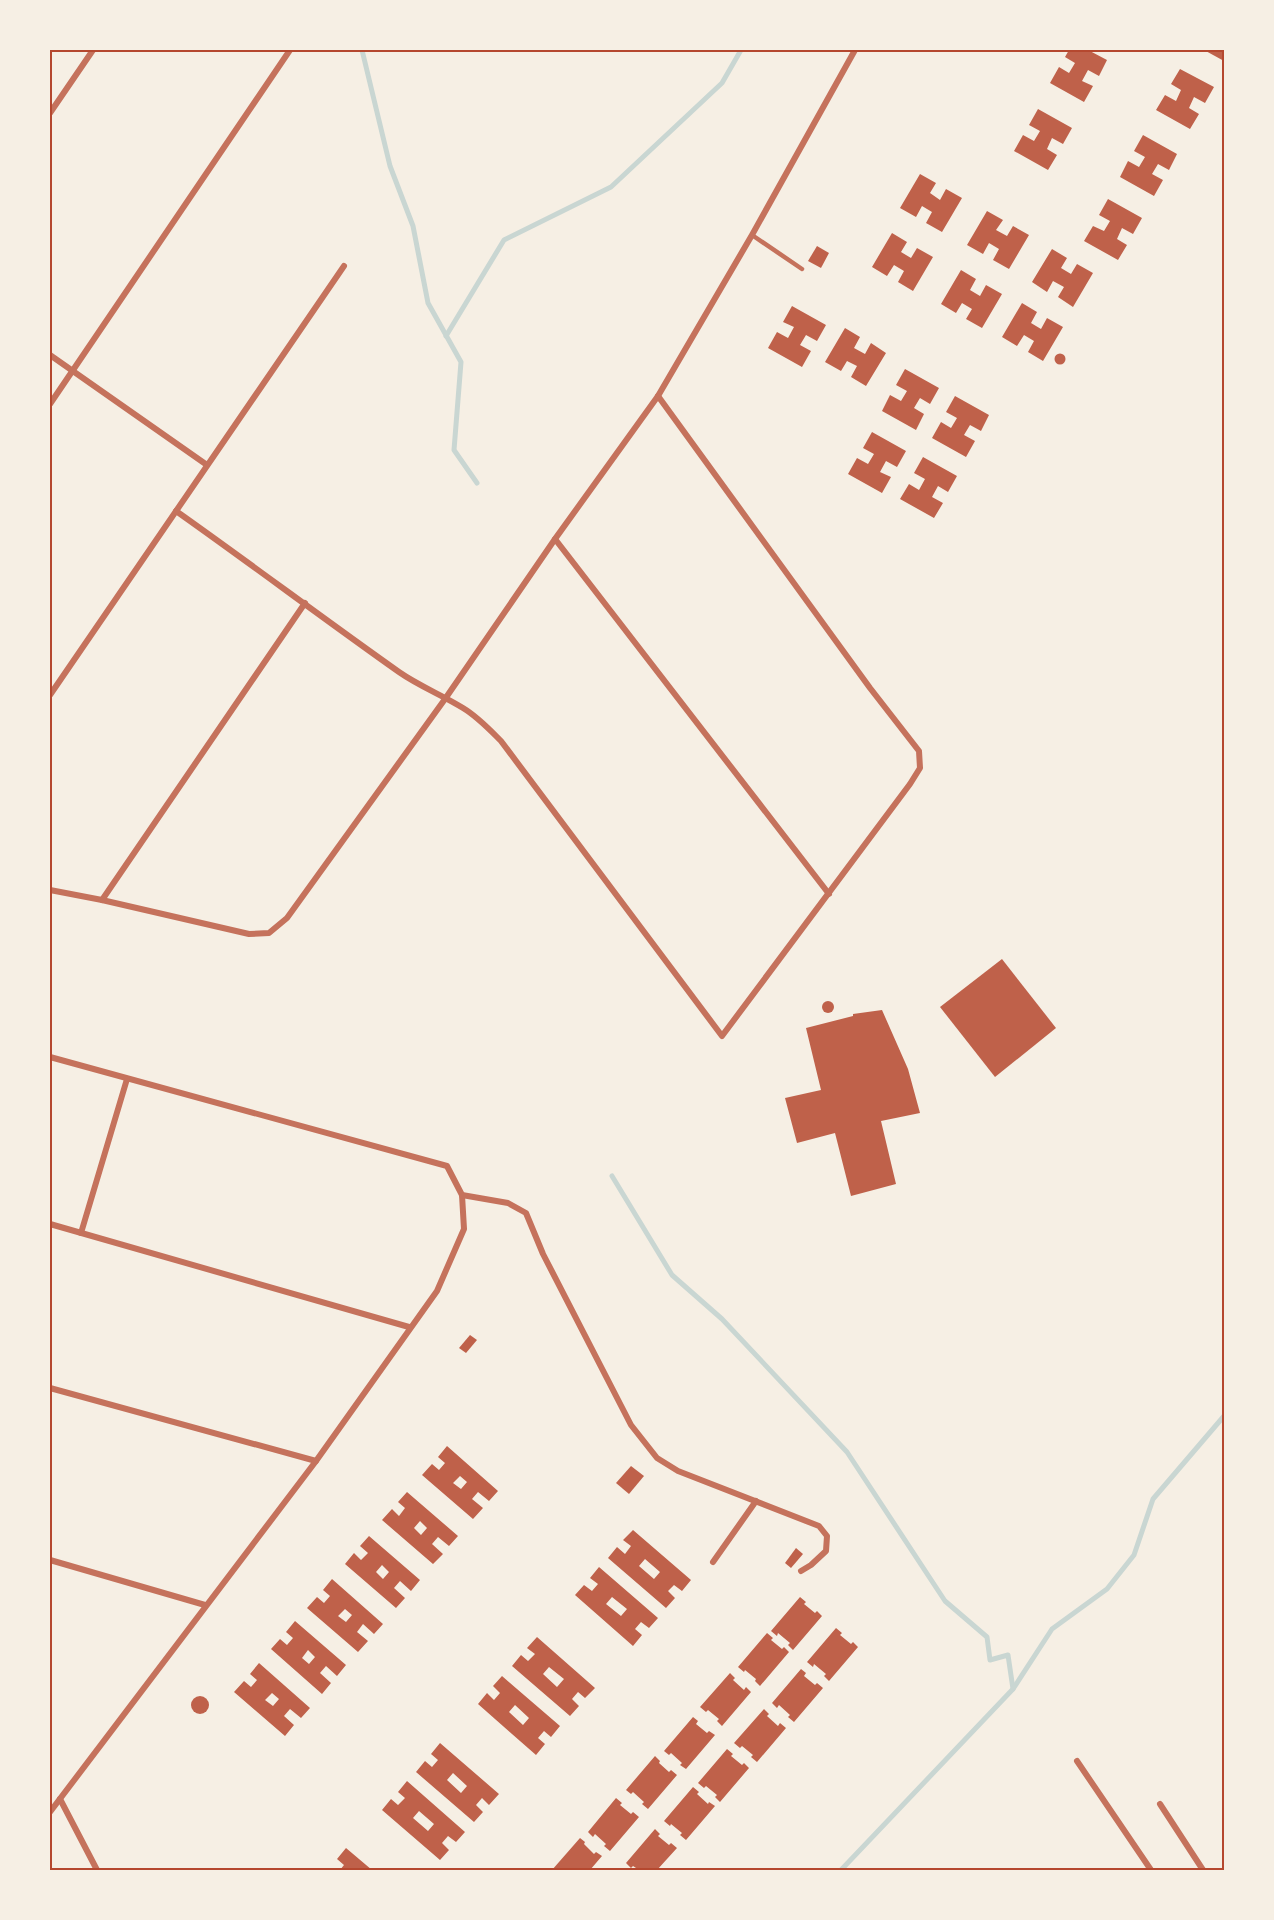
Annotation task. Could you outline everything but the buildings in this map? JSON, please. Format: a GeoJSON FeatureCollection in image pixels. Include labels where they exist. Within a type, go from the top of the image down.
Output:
{"type":"FeatureCollection","features":[{"type":"Feature","properties":{"kind":"street"},"geometry":{"type":"LineString","coordinates":[[50,113],[93,50]]}},
{"type":"Feature","properties":{"kind":"street"},"geometry":{"type":"LineString","coordinates":[[50,404],[290,50]]}},
{"type":"Feature","properties":{"kind":"street"},"geometry":{"type":"LineString","coordinates":[[50,890],[249,934],[269,933],[287,918],[445,699],[555,539],[658,396],[752,235],[855,50]]}},
{"type":"Feature","properties":{"kind":"street"},"geometry":{"type":"LineString","coordinates":[[50,695],[344,266]]}},
{"type":"Feature","properties":{"kind":"street"},"geometry":{"type":"LineString","coordinates":[[50,355],[207,465]]}},
{"type":"Feature","properties":{"kind":"street"},"geometry":{"type":"LineString","coordinates":[[176,512],[401,673],[480,720],[501,741],[722,1036],[910,784],[920,768],[919,751],[856,669],[658,396]]}},
{"type":"Feature","properties":{"kind":"street"},"geometry":{"type":"LineString","coordinates":[[555,539],[829,894]]}},
{"type":"Feature","properties":{"kind":"street"},"geometry":{"type":"LineString","coordinates":[[102,900],[305,603]]}},
{"type":"Feature","properties":{"kind":"street"},"geometry":{"type":"LineString","coordinates":[[50,1057],[447,1166],[462,1195],[464,1229],[437,1291],[409,1327],[316,1461],[50,1812]]}},
{"type":"Feature","properties":{"kind":"street"},"geometry":{"type":"LineString","coordinates":[[81,1233],[127,1079]]}},
{"type":"Feature","properties":{"kind":"street"},"geometry":{"type":"LineString","coordinates":[[462,1195],[508,1203],[526,1213],[543,1254],[631,1425],[657,1458],[678,1472],[819,1526],[827,1536],[826,1551],[801,1571]]}},
{"type":"Feature","properties":{"kind":"street"},"geometry":{"type":"LineString","coordinates":[[50,1224],[409,1327]]}},
{"type":"Feature","properties":{"kind":"street"},"geometry":{"type":"LineString","coordinates":[[50,1388],[316,1461]]}},
{"type":"Feature","properties":{"kind":"street"},"geometry":{"type":"LineString","coordinates":[[713,1562],[756,1501]]}},
{"type":"Feature","properties":{"kind":"street"},"geometry":{"type":"LineString","coordinates":[[50,1560],[205,1605]]}},
{"type":"Feature","properties":{"kind":"street"},"geometry":{"type":"LineString","coordinates":[[1077,1761],[1151,1870]]}},
{"type":"Feature","properties":{"kind":"street"},"geometry":{"type":"LineString","coordinates":[[60,1798],[97,1870]]}},
{"type":"Feature","properties":{"kind":"street"},"geometry":{"type":"LineString","coordinates":[[1160,1804],[1203,1870]]}},
{"type":"Feature","properties":{"kind":"lane"},"geometry":{"type":"LineString","coordinates":[[752,235],[802,269]]}},
{"type":"Feature","properties":{"kind":"waterway"},"geometry":{"type":"LineString","coordinates":[[362,50],[390,166],[413,226],[428,303],[461,362],[454,450],[477,483]]}},
{"type":"Feature","properties":{"kind":"waterway"},"geometry":{"type":"LineString","coordinates":[[446,336],[504,240],[611,187],[722,83],[741,50]]}},
{"type":"Feature","properties":{"kind":"waterway"},"geometry":{"type":"LineString","coordinates":[[612,1176],[672,1275],[722,1319],[847,1452],[945,1601],[987,1637],[990,1660],[1008,1655],[1013,1689]]}},
{"type":"Feature","properties":{"kind":"waterway"},"geometry":{"type":"LineString","coordinates":[[841,1870],[1013,1689],[1052,1629],[1107,1589],[1134,1555],[1153,1499],[1224,1416]]}}]}
